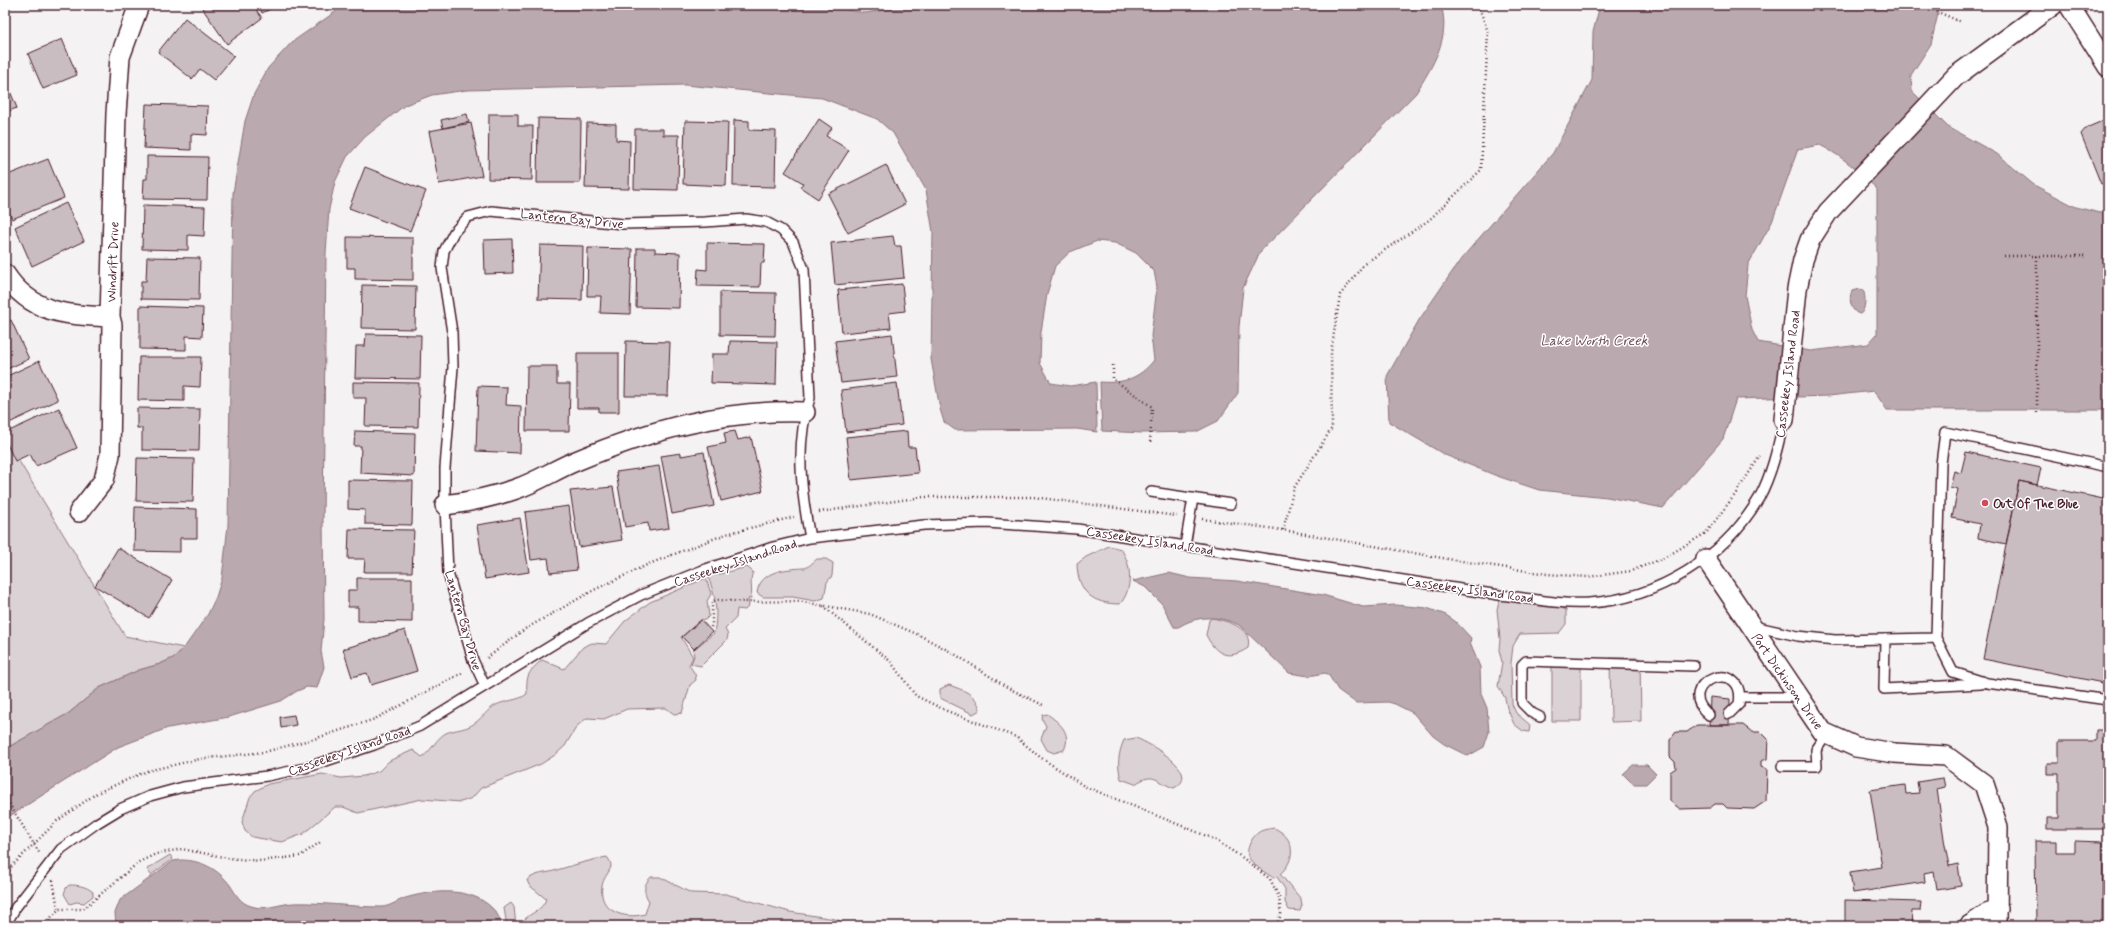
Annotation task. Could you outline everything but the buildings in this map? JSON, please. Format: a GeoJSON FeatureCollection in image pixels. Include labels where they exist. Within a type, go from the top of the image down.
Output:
{"type":"FeatureCollection","features":[{"type":"Feature","properties":{"kind":"street","name":"Windrift Drive"},"geometry":{"type":"LineString","coordinates":[[79,512],[104,480],[110,455],[112,325],[110,317],[116,122],[120,57],[139,5]]}},
{"type":"Feature","properties":{"kind":"street","name":"Casseekey Island Road"},"geometry":{"type":"LineString","coordinates":[[1784,420],[1798,282],[1803,260],[1810,240],[1828,212],[1877,158],[1956,76],[2053,5]]}},
{"type":"Feature","properties":{"kind":"street"},"geometry":{"type":"LineString","coordinates":[[2069,5],[2108,67]]}},
{"type":"Feature","properties":{"kind":"street"},"geometry":{"type":"LineString","coordinates":[[5,274],[13,287],[31,302],[53,312],[110,317]]}},
{"type":"Feature","properties":{"kind":"street"},"geometry":{"type":"LineString","coordinates":[[445,505],[471,502],[517,489],[576,461],[634,439],[683,424],[730,415],[777,411],[805,412]]}},
{"type":"Feature","properties":{"kind":"street","name":"Port Dickinson Drive"},"geometry":{"type":"LineString","coordinates":[[1706,559],[1823,732],[1856,747],[1894,753],[1946,756],[1984,784],[1998,827],[1998,918],[1986,914],[1969,926]]}},
{"type":"Feature","properties":{"kind":"lane","name":"Lantern Bay Drive"},"geometry":{"type":"LineString","coordinates":[[485,686],[475,666],[448,573],[445,505],[445,468],[453,367],[452,332],[442,268],[444,250],[454,232],[468,218],[491,211],[623,224],[705,222],[746,219],[766,222],[781,230],[793,242],[804,269],[810,398],[805,412],[800,465],[805,514],[810,538]]}},
{"type":"Feature","properties":{"kind":"lane","name":"Casseekey Island Road"},"geometry":{"type":"LineString","coordinates":[[5,926],[16,907],[61,849],[97,823],[120,809],[150,796],[183,787],[267,776],[312,766],[374,745],[420,726],[588,623],[641,596],[703,570],[773,547],[810,538],[924,526],[987,523],[1077,529],[1499,595],[1568,603],[1614,599],[1646,590],[1680,576],[1706,559],[1739,528],[1759,497],[1777,454],[1784,420]]}},
{"type":"Feature","properties":{"kind":"lane"},"geometry":{"type":"LineString","coordinates":[[1986,684],[1953,672],[1936,638],[1941,464],[1946,432],[2108,467]]}},
{"type":"Feature","properties":{"kind":"lane"},"geometry":{"type":"LineString","coordinates":[[1151,492],[1231,504]]}},
{"type":"Feature","properties":{"kind":"lane"},"geometry":{"type":"LineString","coordinates":[[1185,546],[1193,498]]}},
{"type":"Feature","properties":{"kind":"lane"},"geometry":{"type":"LineString","coordinates":[[1750,625],[1806,637],[1835,640],[1936,638]]}},
{"type":"Feature","properties":{"kind":"lane"},"geometry":{"type":"LineString","coordinates":[[1885,639],[1884,689],[1986,684],[2108,700]]}},
{"type":"Feature","properties":{"kind":"lane"},"geometry":{"type":"LineString","coordinates":[[1540,717],[1532,713],[1522,703],[1522,665],[1526,661],[1694,666]]}},
{"type":"Feature","properties":{"kind":"lane"},"geometry":{"type":"LineString","coordinates":[[1709,715],[1701,706],[1699,700],[1701,687],[1710,678],[1718,677],[1731,680],[1739,690],[1740,697],[1736,709],[1729,714]]}},
{"type":"Feature","properties":{"kind":"lane"},"geometry":{"type":"LineString","coordinates":[[1740,697],[1798,697]]}},
{"type":"Feature","properties":{"kind":"lane"},"geometry":{"type":"LineString","coordinates":[[1782,766],[1817,766],[1816,750],[1827,734]]}},
{"type":"Feature","properties":{"kind":"path"},"geometry":{"type":"LineString","coordinates":[[1283,530],[1294,488],[1332,428],[1331,352],[1340,294],[1364,264],[1429,220],[1481,170],[1488,32],[1478,5]]}},
{"type":"Feature","properties":{"kind":"path"},"geometry":{"type":"LineString","coordinates":[[1922,5],[1961,22]]}},
{"type":"Feature","properties":{"kind":"path"},"geometry":{"type":"LineString","coordinates":[[2004,256],[2086,256]]}},
{"type":"Feature","properties":{"kind":"path"},"geometry":{"type":"LineString","coordinates":[[2036,256],[2037,414]]}},
{"type":"Feature","properties":{"kind":"path"},"geometry":{"type":"LineString","coordinates":[[1114,364],[1114,379],[1152,407],[1150,443]]}},
{"type":"Feature","properties":{"kind":"path"},"geometry":{"type":"LineString","coordinates":[[5,877],[11,867],[57,821],[97,793],[147,771],[200,759],[264,752],[317,738],[375,719],[426,694],[475,666],[526,628],[594,590],[642,567],[726,534],[805,514],[923,497],[1033,497],[1283,530],[1448,559],[1547,574],[1588,577],[1631,571],[1664,558],[1706,533],[1734,496],[1762,452]]}},
{"type":"Feature","properties":{"kind":"path"},"geometry":{"type":"LineString","coordinates":[[710,627],[712,624],[712,601],[718,600],[747,602],[798,601],[870,614],[884,619],[953,653],[1010,689],[1045,706]]}},
{"type":"Feature","properties":{"kind":"path"},"geometry":{"type":"LineString","coordinates":[[823,606],[890,661],[916,696],[947,711],[1016,737],[1040,757],[1084,786],[1214,839],[1243,858],[1270,879],[1279,897],[1281,914],[1277,926]]}},
{"type":"Feature","properties":{"kind":"path"},"geometry":{"type":"LineString","coordinates":[[5,797],[29,834]]}},
{"type":"Feature","properties":{"kind":"path"},"geometry":{"type":"LineString","coordinates":[[44,926],[58,909],[83,909],[139,862],[156,854],[182,848],[228,858],[261,861],[300,856],[322,841]]}},
{"type":"Feature","properties":{"kind":"shaded area"},"geometry":{"type":"Polygon","coordinates":[[[5,438],[125,636],[184,648],[173,658],[160,664],[139,670],[99,688],[69,713],[5,749],[5,438]]]}},
{"type":"Feature","properties":{"kind":"shaded area"},"geometry":{"type":"Polygon","coordinates":[[[1109,546],[1121,549],[1125,555],[1129,569],[1129,584],[1120,604],[1102,602],[1094,599],[1084,589],[1078,574],[1077,564],[1086,557],[1109,546]]]}},
{"type":"Feature","properties":{"kind":"shaded area"},"geometry":{"type":"Polygon","coordinates":[[[817,559],[826,559],[833,563],[832,576],[827,582],[824,598],[815,601],[793,597],[763,597],[757,593],[759,585],[769,575],[782,570],[806,568],[817,559]]]}},
{"type":"Feature","properties":{"kind":"shaded area"},"geometry":{"type":"Polygon","coordinates":[[[747,567],[753,572],[751,578],[751,598],[748,599],[749,606],[745,610],[737,609],[736,618],[725,629],[728,635],[727,640],[701,666],[691,664],[694,656],[693,650],[714,633],[716,605],[708,577],[747,567]]]}},
{"type":"Feature","properties":{"kind":"shaded area"},"geometry":{"type":"Polygon","coordinates":[[[706,578],[711,594],[707,601],[709,616],[705,620],[702,619],[681,637],[693,657],[689,665],[695,674],[696,680],[690,685],[682,713],[674,714],[666,708],[627,709],[604,719],[587,718],[577,726],[565,746],[555,755],[541,764],[481,788],[472,798],[461,802],[422,799],[358,813],[343,807],[335,807],[303,834],[282,842],[252,837],[245,831],[242,822],[250,797],[255,791],[268,784],[322,774],[341,778],[364,776],[379,771],[389,761],[413,750],[422,757],[439,738],[446,733],[472,725],[496,705],[520,698],[527,694],[529,674],[542,660],[564,669],[583,647],[592,643],[606,644],[625,621],[650,602],[706,578]]]}},
{"type":"Feature","properties":{"kind":"shaded area"},"geometry":{"type":"Polygon","coordinates":[[[1500,600],[1558,606],[1566,610],[1566,624],[1559,633],[1520,634],[1513,646],[1511,663],[1512,704],[1516,713],[1530,725],[1529,732],[1523,731],[1514,724],[1507,708],[1505,698],[1498,686],[1502,662],[1499,650],[1500,639],[1497,609],[1500,600]]]}},
{"type":"Feature","properties":{"kind":"shaded area"},"geometry":{"type":"Polygon","coordinates":[[[1212,618],[1225,621],[1243,631],[1247,635],[1249,641],[1248,648],[1241,652],[1229,655],[1218,651],[1206,635],[1209,620],[1212,618]]]}},
{"type":"Feature","properties":{"kind":"shaded area"},"geometry":{"type":"Polygon","coordinates":[[[1552,658],[1581,658],[1581,721],[1552,721],[1552,658]]]}},
{"type":"Feature","properties":{"kind":"shaded area"},"geometry":{"type":"Polygon","coordinates":[[[1610,658],[1640,658],[1641,721],[1611,722],[1610,658]]]}},
{"type":"Feature","properties":{"kind":"shaded area"},"geometry":{"type":"Polygon","coordinates":[[[949,685],[973,696],[980,710],[973,714],[940,698],[940,689],[949,685]]]}},
{"type":"Feature","properties":{"kind":"shaded area"},"geometry":{"type":"Polygon","coordinates":[[[1047,714],[1060,725],[1066,734],[1067,738],[1064,750],[1054,753],[1047,750],[1041,739],[1046,726],[1042,719],[1043,715],[1047,714]]]}},
{"type":"Feature","properties":{"kind":"shaded area"},"geometry":{"type":"Polygon","coordinates":[[[1136,738],[1162,752],[1171,759],[1179,767],[1183,775],[1182,782],[1174,788],[1151,778],[1147,778],[1135,784],[1121,779],[1119,755],[1122,745],[1124,740],[1136,738]]]}},
{"type":"Feature","properties":{"kind":"shaded area"},"geometry":{"type":"Polygon","coordinates":[[[1274,828],[1281,832],[1290,843],[1291,855],[1289,862],[1280,874],[1301,899],[1302,905],[1300,911],[1289,910],[1285,902],[1285,889],[1277,877],[1274,878],[1261,870],[1251,861],[1248,855],[1248,847],[1252,839],[1263,830],[1274,828]]]}},
{"type":"Feature","properties":{"kind":"shaded area"},"geometry":{"type":"Polygon","coordinates":[[[170,855],[173,859],[151,875],[147,869],[170,855]]]}},
{"type":"Feature","properties":{"kind":"shaded area"},"geometry":{"type":"Polygon","coordinates":[[[607,857],[611,866],[602,886],[602,895],[604,902],[608,907],[614,912],[621,914],[637,916],[645,914],[649,901],[645,892],[646,883],[651,877],[660,877],[691,893],[726,894],[790,912],[835,919],[852,926],[525,926],[523,921],[539,909],[546,899],[529,885],[527,880],[538,874],[607,857]]]}},
{"type":"Feature","properties":{"kind":"shaded area"},"geometry":{"type":"Polygon","coordinates":[[[69,885],[88,888],[93,892],[93,896],[84,903],[76,902],[70,904],[64,894],[69,885]]]}},
{"type":"Feature","properties":{"kind":"shaded area"},"geometry":{"type":"Polygon","coordinates":[[[511,903],[514,907],[516,926],[507,926],[504,908],[511,903]]]}},
{"type":"Feature","properties":{"kind":"water"},"geometry":{"type":"Polygon","coordinates":[[[345,5],[819,5],[865,13],[918,5],[1441,5],[1444,29],[1439,51],[1416,93],[1260,252],[1243,288],[1239,327],[1238,393],[1218,421],[1196,432],[1142,433],[1102,431],[1100,382],[1124,381],[1143,371],[1154,360],[1151,336],[1157,287],[1154,271],[1136,253],[1115,243],[1097,241],[1070,252],[1055,266],[1047,294],[1041,332],[1040,363],[1051,383],[1070,386],[1096,382],[1097,432],[1077,429],[955,430],[944,422],[940,409],[931,359],[933,232],[926,190],[893,133],[877,119],[822,98],[685,85],[467,90],[432,95],[405,105],[365,137],[347,157],[335,182],[329,209],[326,253],[323,519],[324,619],[321,651],[324,667],[317,688],[307,687],[297,691],[281,701],[229,717],[168,728],[118,747],[5,819],[5,749],[69,713],[99,688],[139,670],[160,664],[173,658],[184,648],[208,614],[216,597],[222,578],[228,525],[233,193],[245,121],[254,94],[268,68],[292,42],[345,5]]]}},
{"type":"Feature","properties":{"kind":"water","name":"Lake Worth Creek"},"geometry":{"type":"Polygon","coordinates":[[[1600,5],[1940,5],[1931,44],[1911,75],[1912,91],[1948,127],[1997,154],[2034,185],[2076,207],[2108,215],[2108,410],[1887,410],[1874,391],[1828,396],[1736,399],[1723,439],[1663,508],[1607,497],[1539,490],[1497,476],[1445,455],[1389,422],[1387,376],[1419,320],[1461,259],[1553,153],[1592,80],[1593,32],[1600,5]],[[1820,145],[1798,149],[1772,222],[1748,265],[1745,296],[1752,330],[1758,342],[1811,351],[1868,344],[1877,334],[1877,189],[1850,165],[1820,145]]]}},
{"type":"Feature","properties":{"kind":"water"},"geometry":{"type":"Polygon","coordinates":[[[1859,289],[1863,290],[1865,299],[1863,310],[1860,314],[1854,311],[1850,301],[1852,291],[1859,289]]]}},
{"type":"Feature","properties":{"kind":"water"},"geometry":{"type":"Polygon","coordinates":[[[1169,573],[1190,578],[1237,581],[1323,595],[1363,607],[1396,605],[1427,608],[1446,615],[1456,622],[1471,638],[1470,643],[1480,667],[1481,694],[1487,708],[1489,732],[1484,747],[1468,756],[1444,744],[1433,736],[1413,713],[1395,704],[1388,702],[1356,703],[1338,690],[1328,674],[1325,673],[1309,676],[1289,673],[1239,625],[1233,622],[1206,618],[1192,620],[1179,627],[1174,627],[1162,604],[1145,587],[1133,581],[1169,573]]]}},
{"type":"Feature","properties":{"kind":"water"},"geometry":{"type":"Polygon","coordinates":[[[1633,765],[1647,765],[1656,774],[1646,784],[1633,784],[1623,774],[1633,765]]]}},
{"type":"Feature","properties":{"kind":"water"},"geometry":{"type":"Polygon","coordinates":[[[188,860],[208,866],[225,879],[236,895],[244,903],[256,907],[266,908],[293,903],[304,903],[385,907],[405,898],[430,893],[452,892],[474,896],[483,901],[497,914],[501,926],[116,926],[115,913],[120,900],[173,861],[188,860]]]}},
{"type":"Feature","properties":{"kind":"place","name":"Out Of The Blue"},"geometry":{"type":"Point","coordinates":[1985,503]}}]}
